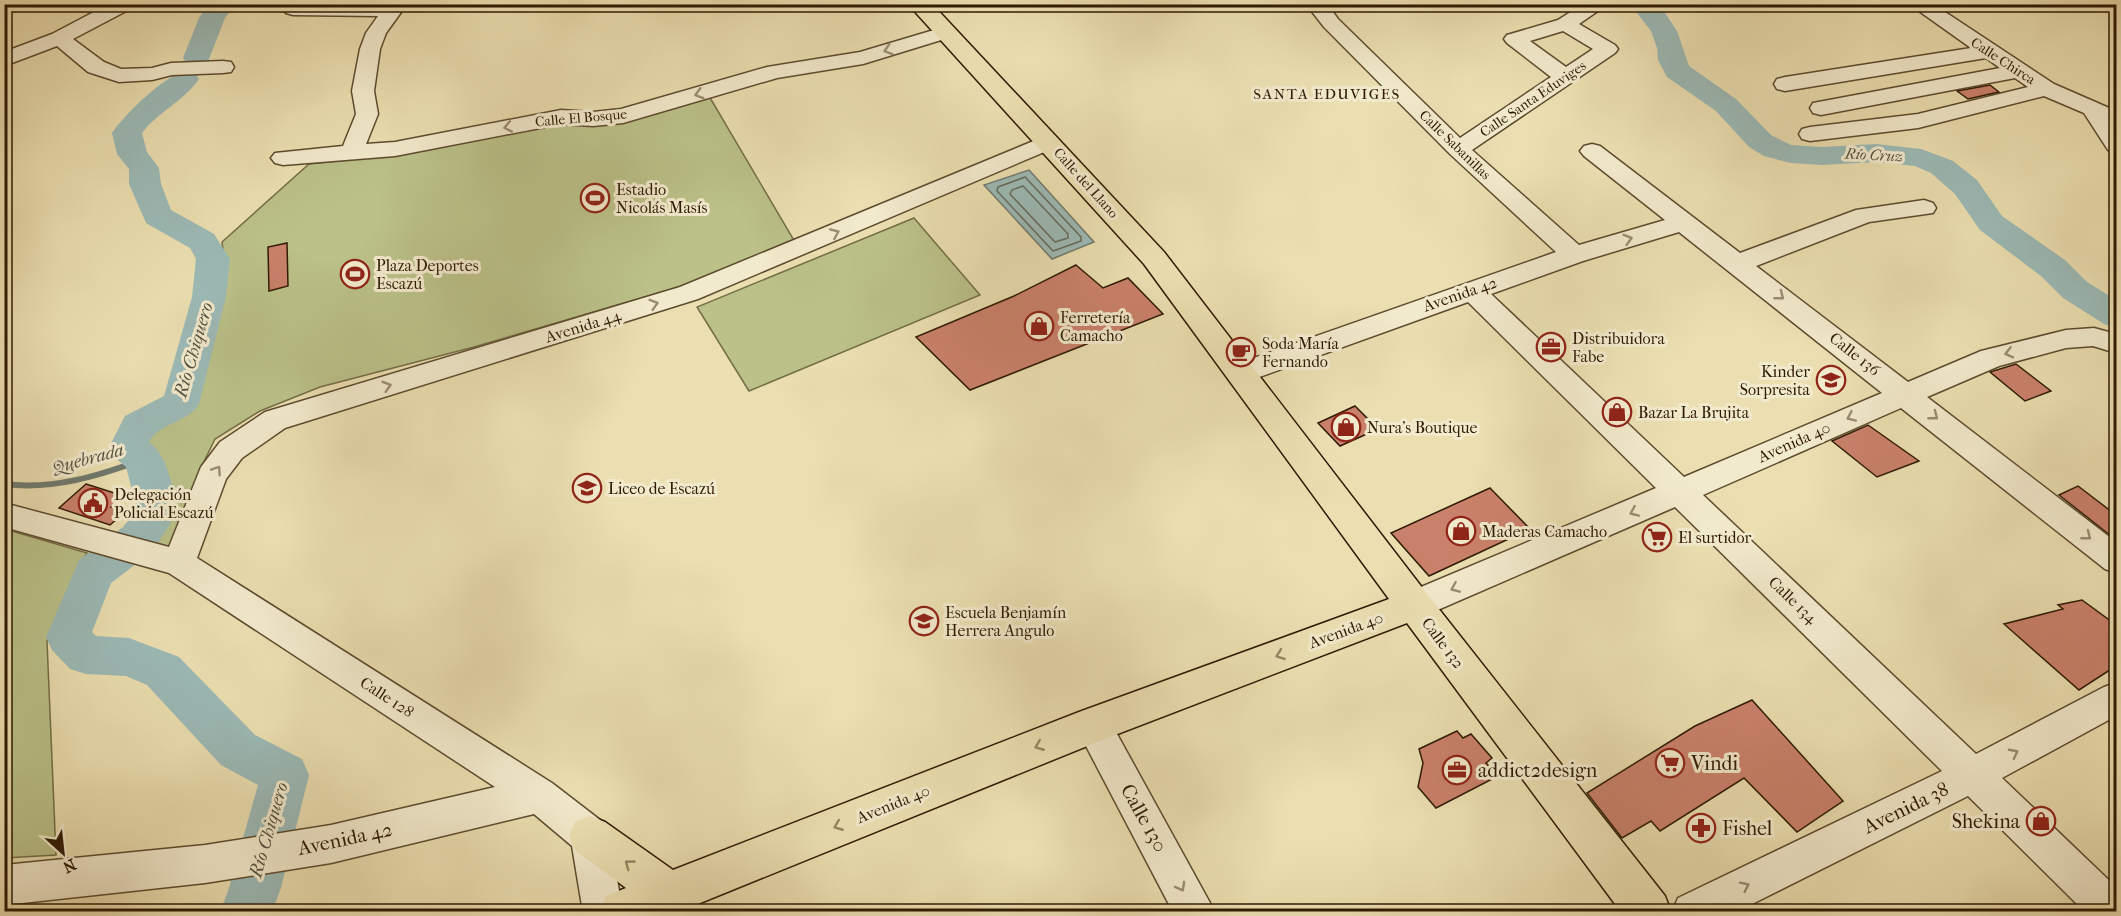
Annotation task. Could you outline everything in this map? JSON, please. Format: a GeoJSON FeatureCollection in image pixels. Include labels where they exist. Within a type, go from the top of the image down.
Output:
{"type":"FeatureCollection","features":[{"type":"Feature","properties":{"kind":"main road","name":"Calle del Llano"},"geometry":{"type":"LineString","coordinates":[[919,4],[1154,258],[1241,373]]}},
{"type":"Feature","properties":{"kind":"main road","name":"Calle 132"},"geometry":{"type":"LineString","coordinates":[[1241,373],[1414,605],[1649,912]]}},
{"type":"Feature","properties":{"kind":"main road","name":"Avenida 40"},"geometry":{"type":"LineString","coordinates":[[622,912],[1093,724],[1414,605]]}},
{"type":"Feature","properties":{"kind":"main road"},"geometry":{"type":"LineString","coordinates":[[590,836],[668,893]]}},
{"type":"Feature","properties":{"kind":"street"},"geometry":{"type":"LineString","coordinates":[[4,6],[34,4]]}},
{"type":"Feature","properties":{"kind":"street"},"geometry":{"type":"LineString","coordinates":[[4,60],[59,38],[125,4]]}},
{"type":"Feature","properties":{"kind":"street","name":"Calle Sabanillas"},"geometry":{"type":"LineString","coordinates":[[1316,4],[1331,22],[1458,149],[1574,255]]}},
{"type":"Feature","properties":{"kind":"street"},"geometry":{"type":"LineString","coordinates":[[1565,77],[1514,39],[1565,24],[1598,4]]}},
{"type":"Feature","properties":{"kind":"street","name":"Calle Chirca"},"geometry":{"type":"LineString","coordinates":[[1919,4],[1987,52],[2046,89],[2116,119]]}},
{"type":"Feature","properties":{"kind":"street"},"geometry":{"type":"LineString","coordinates":[[289,11],[395,7]]}},
{"type":"Feature","properties":{"kind":"street"},"geometry":{"type":"LineString","coordinates":[[351,154],[367,114],[363,91],[370,49],[376,33],[395,7]]}},
{"type":"Feature","properties":{"kind":"street","name":"Calle Santa Eduviges"},"geometry":{"type":"LineString","coordinates":[[1458,149],[1608,49],[1565,24]]}},
{"type":"Feature","properties":{"kind":"street","name":"Calle El Bosque"},"geometry":{"type":"LineString","coordinates":[[283,158],[351,154],[424,144],[561,117],[623,116],[775,72],[863,58],[944,33]]}},
{"type":"Feature","properties":{"kind":"street"},"geometry":{"type":"LineString","coordinates":[[59,38],[96,67],[119,76],[152,74],[171,69],[223,67]]}},
{"type":"Feature","properties":{"kind":"street"},"geometry":{"type":"LineString","coordinates":[[1785,84],[1987,52]]}},
{"type":"Feature","properties":{"kind":"street"},"geometry":{"type":"LineString","coordinates":[[1821,108],[2017,71]]}},
{"type":"Feature","properties":{"kind":"street"},"geometry":{"type":"LineString","coordinates":[[1810,134],[1918,121],[2046,89]]}},
{"type":"Feature","properties":{"kind":"street"},"geometry":{"type":"LineString","coordinates":[[2092,110],[2116,146]]}},
{"type":"Feature","properties":{"kind":"street","name":"Avenida 44"},"geometry":{"type":"LineString","coordinates":[[167,559],[212,475],[231,450],[275,420],[689,293],[1048,142]]}},
{"type":"Feature","properties":{"kind":"street","name":"Calle 136"},"geometry":{"type":"LineString","coordinates":[[1592,152],[1905,393],[2116,560]]}},
{"type":"Feature","properties":{"kind":"street"},"geometry":{"type":"LineString","coordinates":[[1738,263],[1865,215],[1924,208]]}},
{"type":"Feature","properties":{"kind":"street","name":"Avenida 42"},"geometry":{"type":"LineString","coordinates":[[1241,373],[1471,290],[1574,255],[1682,223]]}},
{"type":"Feature","properties":{"kind":"street","name":"Calle 134"},"geometry":{"type":"LineString","coordinates":[[1471,290],[2114,912]]}},
{"type":"Feature","properties":{"kind":"street","name":"Avenida 40"},"geometry":{"type":"LineString","coordinates":[[1414,605],[1991,358],[2066,339],[2094,337],[2116,344]]}},
{"type":"Feature","properties":{"kind":"street","name":"Calle 128"},"geometry":{"type":"LineString","coordinates":[[4,515],[167,559],[539,795],[590,836]]}},
{"type":"Feature","properties":{"kind":"street","name":"Avenida 38"},"geometry":{"type":"LineString","coordinates":[[1692,912],[1972,775],[2116,698]]}},
{"type":"Feature","properties":{"kind":"street","name":"Calle 130"},"geometry":{"type":"LineString","coordinates":[[1093,724],[1195,912]]}},
{"type":"Feature","properties":{"kind":"street","name":"Avenida 42"},"geometry":{"type":"LineString","coordinates":[[4,885],[205,864],[331,844],[539,795]]}},
{"type":"Feature","properties":{"kind":"street"},"geometry":{"type":"LineString","coordinates":[[590,836],[603,912]]}},
{"type":"Feature","properties":{"kind":"green space"},"geometry":{"type":"Polygon","coordinates":[[[709,96],[795,242],[682,286],[474,347],[320,387],[260,411],[215,439],[199,472],[175,540],[167,548],[141,544],[165,507],[154,454],[140,443],[144,429],[188,403],[225,267],[222,242],[309,164],[405,154],[492,135],[709,96]]]}},
{"type":"Feature","properties":{"kind":"green space"},"geometry":{"type":"Polygon","coordinates":[[[914,218],[980,295],[749,391],[697,307],[914,218]]]}},
{"type":"Feature","properties":{"kind":"green space"},"geometry":{"type":"Polygon","coordinates":[[[5,529],[87,553],[70,585],[47,641],[56,855],[5,858],[5,529]]]}},
{"type":"Feature","properties":{"kind":"water"},"geometry":{"type":"Polygon","coordinates":[[[1029,170],[1094,242],[1052,259],[984,185],[1029,170]]]}},
{"type":"Feature","properties":{"kind":"building"},"geometry":{"type":"Polygon","coordinates":[[[1990,85],[1999,92],[1968,99],[1957,91],[1990,85]]]}},
{"type":"Feature","properties":{"kind":"building"},"geometry":{"type":"Polygon","coordinates":[[[287,243],[288,286],[269,291],[268,247],[287,243]]]}},
{"type":"Feature","properties":{"kind":"building","name":"Ferretería Camacho"},"geometry":{"type":"Polygon","coordinates":[[[1076,265],[1103,288],[1128,278],[1163,314],[970,390],[916,337],[1014,296],[1076,265]]]}},
{"type":"Feature","properties":{"kind":"building"},"geometry":{"type":"Polygon","coordinates":[[[2016,364],[2051,391],[2025,401],[1990,372],[2016,364]]]}},
{"type":"Feature","properties":{"kind":"building","name":"Nura's Boutique"},"geometry":{"type":"Polygon","coordinates":[[[1355,406],[1378,429],[1340,446],[1318,423],[1355,406]]]}},
{"type":"Feature","properties":{"kind":"building"},"geometry":{"type":"Polygon","coordinates":[[[1868,425],[1919,461],[1877,477],[1832,441],[1868,425]]]}},
{"type":"Feature","properties":{"kind":"building"},"geometry":{"type":"Polygon","coordinates":[[[86,484],[124,496],[111,507],[125,512],[110,525],[59,508],[86,484]]]}},
{"type":"Feature","properties":{"kind":"building"},"geometry":{"type":"Polygon","coordinates":[[[2078,486],[2116,515],[2116,534],[2111,536],[2059,495],[2078,486]]]}},
{"type":"Feature","properties":{"kind":"building","name":"Maderas Camacho"},"geometry":{"type":"Polygon","coordinates":[[[1490,488],[1530,529],[1429,576],[1391,533],[1490,488]]]}},
{"type":"Feature","properties":{"kind":"building"},"geometry":{"type":"Polygon","coordinates":[[[2082,600],[2116,625],[2116,666],[2079,690],[2004,624],[2063,609],[2058,605],[2082,600]]]}},
{"type":"Feature","properties":{"kind":"building"},"geometry":{"type":"Polygon","coordinates":[[[1752,700],[1843,801],[1797,832],[1744,778],[1660,831],[1651,821],[1622,838],[1587,793],[1695,726],[1752,700]]]}},
{"type":"Feature","properties":{"kind":"building","name":"addict2design"},"geometry":{"type":"Polygon","coordinates":[[[1457,731],[1463,738],[1471,734],[1492,758],[1486,763],[1498,776],[1436,808],[1418,787],[1423,763],[1419,749],[1457,731]]]}},
{"type":"Feature","properties":{"kind":"waterway","name":"Río Chiquero"},"geometry":{"type":"LineString","coordinates":[[197,58],[212,18],[222,4]]}},
{"type":"Feature","properties":{"kind":"waterway","name":"Río Cruz"},"geometry":{"type":"LineString","coordinates":[[1643,4],[1664,31],[1677,71],[1726,105],[1760,141],[1775,150],[1791,154],[1822,156],[1876,153],[1921,158],[1942,167],[1966,187],[1991,223],[2053,268],[2075,290],[2116,316]]}},
{"type":"Feature","properties":{"kind":"waterway","name":"Río Chiquero"},"geometry":{"type":"LineString","coordinates":[[185,79],[139,117],[127,133],[132,154],[144,168],[145,184],[157,216],[202,241],[213,259],[209,297],[180,404],[138,426],[128,447],[144,459],[158,511],[138,539],[94,572],[68,637],[86,655],[129,657],[163,671],[238,750],[285,775],[255,888],[246,912]]}},
{"type":"Feature","properties":{"kind":"waterway","name":"Quebrada"},"geometry":{"type":"LineString","coordinates":[[4,484],[40,485],[76,480],[144,459]]}},
{"type":"Feature","properties":{"kind":"place","name":"Estadio Nicolás Masís"},"geometry":{"type":"Point","coordinates":[595,198]}},
{"type":"Feature","properties":{"kind":"place","name":"Plaza Deportes Escazú"},"geometry":{"type":"Point","coordinates":[355,274]}},
{"type":"Feature","properties":{"kind":"place","name":"Ferretería Camacho"},"geometry":{"type":"Point","coordinates":[1039,326]}},
{"type":"Feature","properties":{"kind":"place","name":"Distribuidora Fabe"},"geometry":{"type":"Point","coordinates":[1551,347]}},
{"type":"Feature","properties":{"kind":"place","name":"Soda María Fernando"},"geometry":{"type":"Point","coordinates":[1241,352]}},
{"type":"Feature","properties":{"kind":"place","name":"Kinder Sorpresita"},"geometry":{"type":"Point","coordinates":[1831,380]}},
{"type":"Feature","properties":{"kind":"place","name":"Bazar La Brujita"},"geometry":{"type":"Point","coordinates":[1617,412]}},
{"type":"Feature","properties":{"kind":"place","name":"Nura's Boutique"},"geometry":{"type":"Point","coordinates":[1346,427]}},
{"type":"Feature","properties":{"kind":"place","name":"Liceo de Escazú"},"geometry":{"type":"Point","coordinates":[587,488]}},
{"type":"Feature","properties":{"kind":"place","name":"Delegación Policial Escazú"},"geometry":{"type":"Point","coordinates":[93,503]}},
{"type":"Feature","properties":{"kind":"place","name":"Maderas Camacho"},"geometry":{"type":"Point","coordinates":[1461,531]}},
{"type":"Feature","properties":{"kind":"place","name":"El surtidor"},"geometry":{"type":"Point","coordinates":[1657,537]}},
{"type":"Feature","properties":{"kind":"place","name":"Escuela Benjamín Herrera Angulo"},"geometry":{"type":"Point","coordinates":[924,621]}},
{"type":"Feature","properties":{"kind":"place","name":"Vindi"},"geometry":{"type":"Point","coordinates":[1670,763]}},
{"type":"Feature","properties":{"kind":"place","name":"addict2design"},"geometry":{"type":"Point","coordinates":[1457,770]}},
{"type":"Feature","properties":{"kind":"place","name":"Shekina"},"geometry":{"type":"Point","coordinates":[2041,821]}},
{"type":"Feature","properties":{"kind":"place","name":"Fishel"},"geometry":{"type":"Point","coordinates":[1701,828]}},
{"type":"Feature","properties":{"kind":"district","name":"SANTA EDUVIGES"},"geometry":{"type":"Point","coordinates":[1327,94]}}]}
